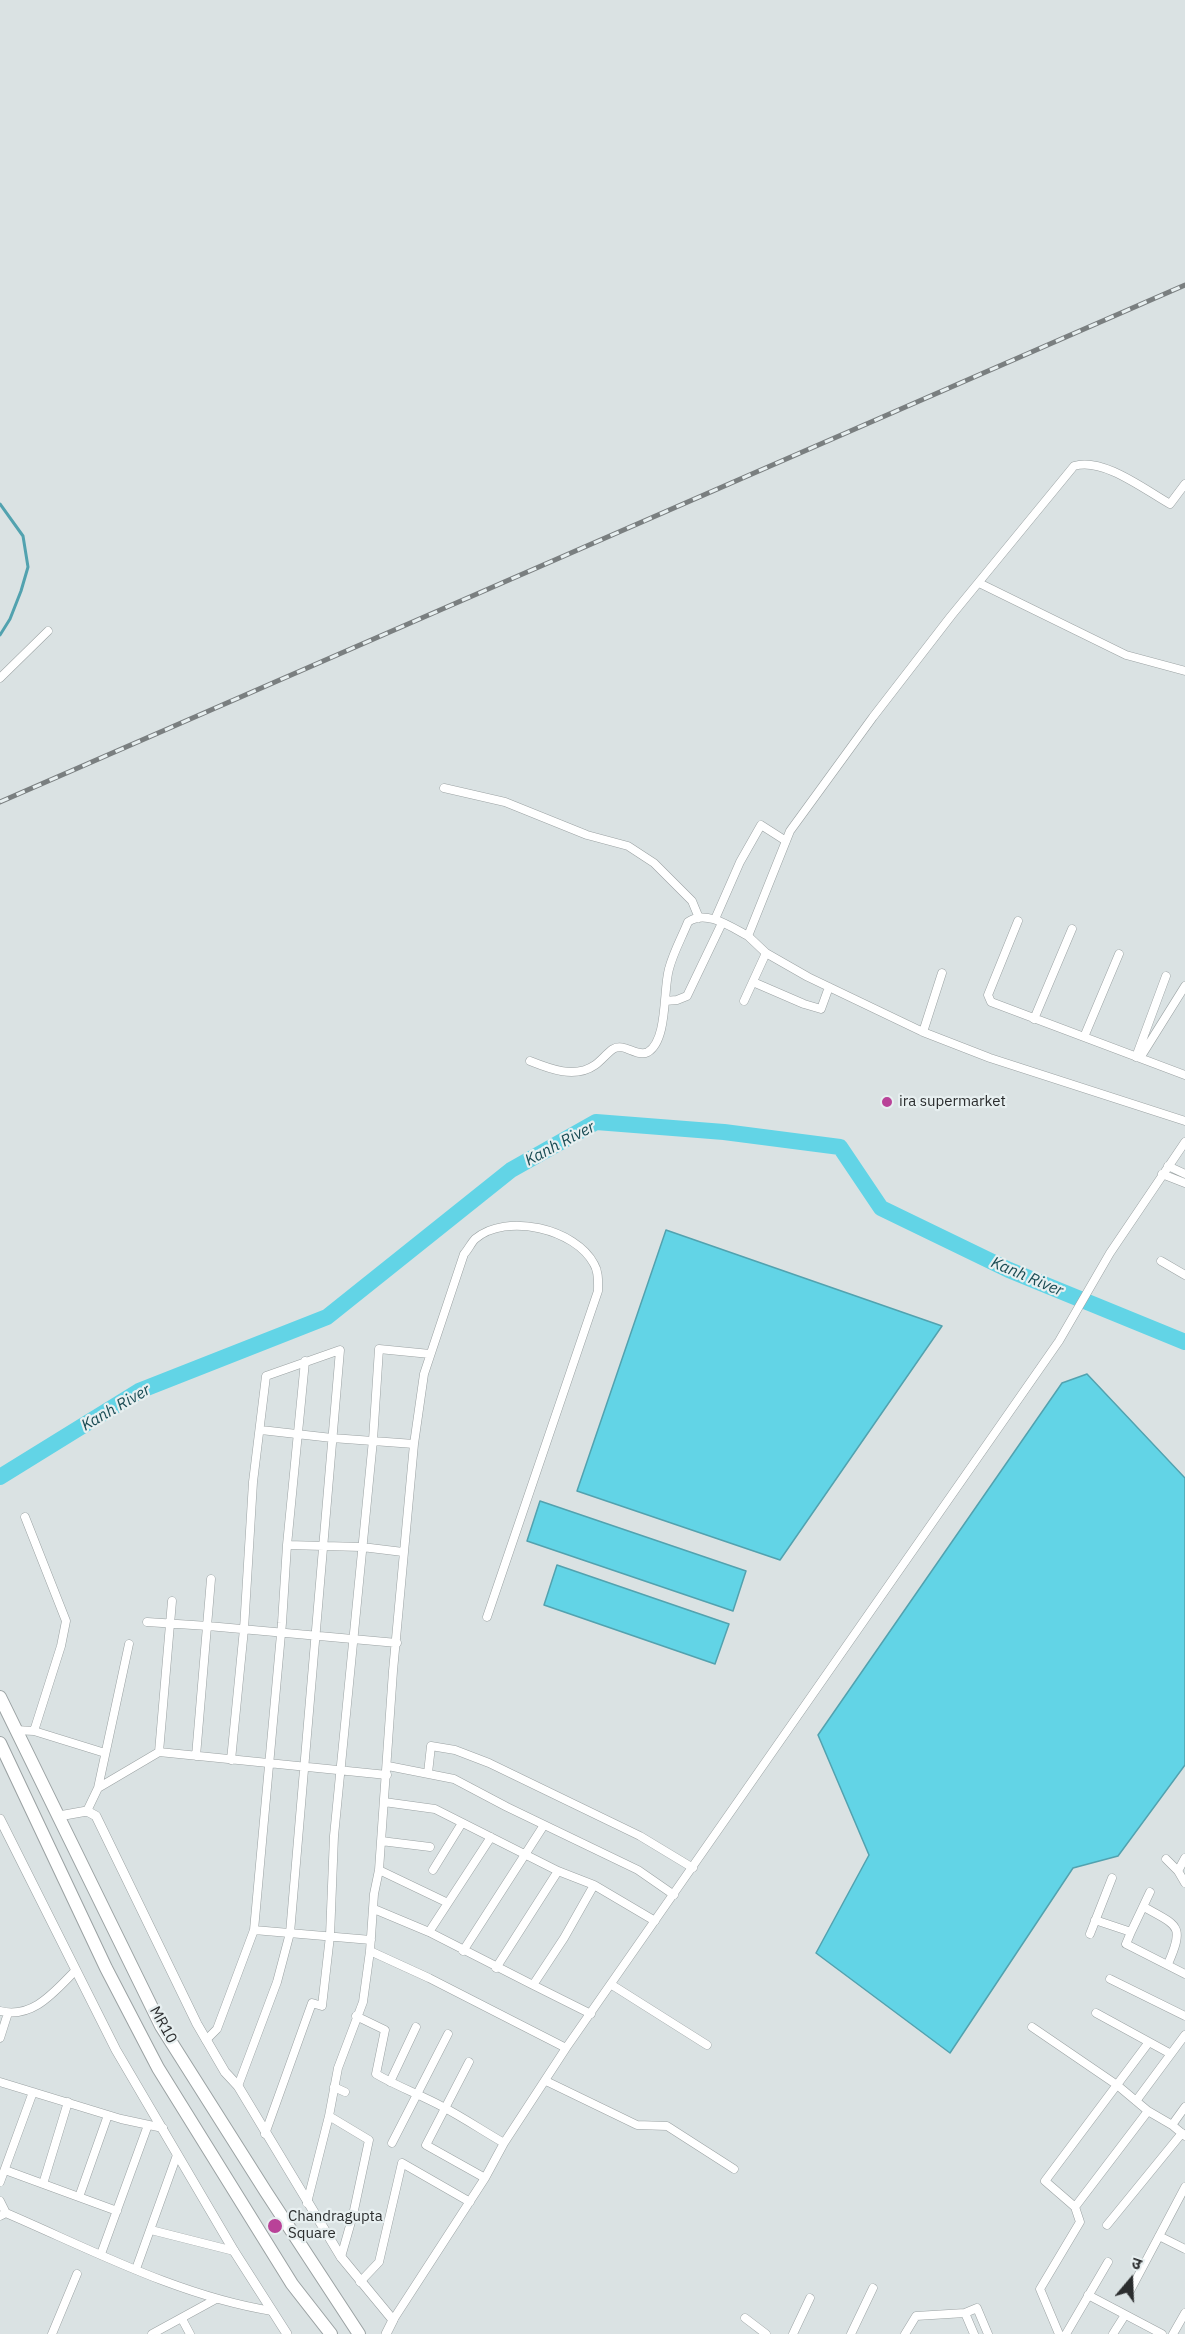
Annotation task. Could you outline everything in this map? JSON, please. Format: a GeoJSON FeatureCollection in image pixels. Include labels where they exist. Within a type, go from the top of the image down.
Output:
{"type":"FeatureCollection","features":[{"type":"Feature","properties":{"kind":"main road","name":"MR10"},"geometry":{"type":"LineString","coordinates":[[0,1697],[161,2026],[359,2334]]}},
{"type":"Feature","properties":{"kind":"main road","name":"MR10"},"geometry":{"type":"LineString","coordinates":[[0,1743],[106,1968],[158,2068],[292,2284],[331,2334]]}},
{"type":"Feature","properties":{"kind":"street"},"geometry":{"type":"LineString","coordinates":[[748,936],[790,831],[865,727],[1074,466],[1084,463],[1110,470],[1170,504],[1185,484]]}},
{"type":"Feature","properties":{"kind":"street"},"geometry":{"type":"LineString","coordinates":[[979,583],[1126,655],[1185,671]]}},
{"type":"Feature","properties":{"kind":"street"},"geometry":{"type":"LineString","coordinates":[[0,678],[48,631]]}},
{"type":"Feature","properties":{"kind":"street"},"geometry":{"type":"LineString","coordinates":[[444,788],[505,802],[587,836],[628,846],[654,863],[692,900],[699,918]]}},
{"type":"Feature","properties":{"kind":"street"},"geometry":{"type":"LineString","coordinates":[[665,1000],[677,1000],[687,996],[719,921],[740,862],[761,825],[786,841]]}},
{"type":"Feature","properties":{"kind":"street"},"geometry":{"type":"LineString","coordinates":[[530,1061],[550,1070],[575,1072],[593,1066],[613,1049],[619,1047],[642,1054],[651,1050],[658,1036],[665,1000],[666,979],[674,955],[688,922],[699,918],[719,921],[748,936],[766,953],[829,987],[923,1032],[990,1058],[1185,1121]]}},
{"type":"Feature","properties":{"kind":"street"},"geometry":{"type":"LineString","coordinates":[[1018,921],[988,995],[991,1002],[1185,1075]]}},
{"type":"Feature","properties":{"kind":"street"},"geometry":{"type":"LineString","coordinates":[[1034,1019],[1072,929]]}},
{"type":"Feature","properties":{"kind":"street"},"geometry":{"type":"LineString","coordinates":[[744,1001],[766,953]]}},
{"type":"Feature","properties":{"kind":"street"},"geometry":{"type":"LineString","coordinates":[[1084,1037],[1119,954]]}},
{"type":"Feature","properties":{"kind":"street"},"geometry":{"type":"LineString","coordinates":[[923,1032],[942,973]]}},
{"type":"Feature","properties":{"kind":"street"},"geometry":{"type":"LineString","coordinates":[[1138,1058],[1166,976]]}},
{"type":"Feature","properties":{"kind":"street"},"geometry":{"type":"LineString","coordinates":[[753,982],[821,1009],[829,987]]}},
{"type":"Feature","properties":{"kind":"street"},"geometry":{"type":"LineString","coordinates":[[1138,1058],[1185,987]]}},
{"type":"Feature","properties":{"kind":"street"},"geometry":{"type":"LineString","coordinates":[[386,2334],[485,2178],[504,2143],[566,2048],[1059,1341],[1110,1253],[1185,1142]]}},
{"type":"Feature","properties":{"kind":"street"},"geometry":{"type":"LineString","coordinates":[[1168,1166],[1185,1174]]}},
{"type":"Feature","properties":{"kind":"street"},"geometry":{"type":"LineString","coordinates":[[1162,1174],[1185,1183]]}},
{"type":"Feature","properties":{"kind":"street"},"geometry":{"type":"LineString","coordinates":[[308,2203],[338,2068],[363,2002],[370,1952],[379,1870],[403,1552],[424,1374],[464,1254],[475,1239],[493,1230],[523,1225],[547,1229],[571,1240],[594,1263],[597,1274],[597,1291],[487,1617]]}},
{"type":"Feature","properties":{"kind":"street"},"geometry":{"type":"LineString","coordinates":[[1161,1261],[1184,1273]]}},
{"type":"Feature","properties":{"kind":"street"},"geometry":{"type":"LineString","coordinates":[[266,2134],[312,2002],[322,2006],[330,1936],[334,1836],[373,1440],[379,1349],[430,1354]]}},
{"type":"Feature","properties":{"kind":"street"},"geometry":{"type":"LineString","coordinates":[[231,1760],[244,1629],[253,1482],[266,1376],[340,1350],[290,1933],[277,1982],[238,2086]]}},
{"type":"Feature","properties":{"kind":"street"},"geometry":{"type":"LineString","coordinates":[[206,2040],[218,2029],[254,1930],[305,1361]]}},
{"type":"Feature","properties":{"kind":"street"},"geometry":{"type":"LineString","coordinates":[[261,1430],[414,1444]]}},
{"type":"Feature","properties":{"kind":"street"},"geometry":{"type":"LineString","coordinates":[[25,1517],[66,1621],[66,1628],[34,1731]]}},
{"type":"Feature","properties":{"kind":"street"},"geometry":{"type":"LineString","coordinates":[[287,1545],[362,1547],[403,1552]]}},
{"type":"Feature","properties":{"kind":"street"},"geometry":{"type":"LineString","coordinates":[[196,1756],[212,1579]]}},
{"type":"Feature","properties":{"kind":"street"},"geometry":{"type":"LineString","coordinates":[[159,1752],[172,1601]]}},
{"type":"Feature","properties":{"kind":"street"},"geometry":{"type":"LineString","coordinates":[[147,1623],[208,1626],[397,1643]]}},
{"type":"Feature","properties":{"kind":"street"},"geometry":{"type":"LineString","coordinates":[[87,1811],[98,1788],[129,1644]]}},
{"type":"Feature","properties":{"kind":"street"},"geometry":{"type":"LineString","coordinates":[[15,1730],[34,1731],[105,1753]]}},
{"type":"Feature","properties":{"kind":"street"},"geometry":{"type":"LineString","coordinates":[[428,1773],[430,1746],[455,1750],[489,1763],[639,1836],[693,1868]]}},
{"type":"Feature","properties":{"kind":"street"},"geometry":{"type":"LineString","coordinates":[[98,1788],[159,1752],[342,1771],[387,1770],[428,1773],[454,1779],[638,1870],[674,1895]]}},
{"type":"Feature","properties":{"kind":"street"},"geometry":{"type":"LineString","coordinates":[[384,1802],[435,1809],[558,1871],[594,1885],[654,1921]]}},
{"type":"Feature","properties":{"kind":"street"},"geometry":{"type":"LineString","coordinates":[[59,1816],[87,1811],[96,1816],[206,2040],[225,2072],[238,2086],[341,2257],[393,2320]]}},
{"type":"Feature","properties":{"kind":"street"},"geometry":{"type":"LineString","coordinates":[[0,1819],[116,2050],[234,2251],[287,2334]]}},
{"type":"Feature","properties":{"kind":"street"},"geometry":{"type":"LineString","coordinates":[[433,1870],[462,1823]]}},
{"type":"Feature","properties":{"kind":"street"},"geometry":{"type":"LineString","coordinates":[[464,1951],[544,1825]]}},
{"type":"Feature","properties":{"kind":"street"},"geometry":{"type":"LineString","coordinates":[[429,1932],[491,1837]]}},
{"type":"Feature","properties":{"kind":"street"},"geometry":{"type":"LineString","coordinates":[[381,1841],[430,1847]]}},
{"type":"Feature","properties":{"kind":"street"},"geometry":{"type":"LineString","coordinates":[[1178,1871],[1185,1858]]}},
{"type":"Feature","properties":{"kind":"street"},"geometry":{"type":"LineString","coordinates":[[1166,1859],[1178,1871],[1185,1883]]}},
{"type":"Feature","properties":{"kind":"street"},"geometry":{"type":"LineString","coordinates":[[379,1870],[448,1903]]}},
{"type":"Feature","properties":{"kind":"street"},"geometry":{"type":"LineString","coordinates":[[496,1968],[558,1871]]}},
{"type":"Feature","properties":{"kind":"street"},"geometry":{"type":"LineString","coordinates":[[1090,1934],[1112,1878]]}},
{"type":"Feature","properties":{"kind":"street"},"geometry":{"type":"LineString","coordinates":[[533,1985],[564,1938],[594,1885]]}},
{"type":"Feature","properties":{"kind":"street"},"geometry":{"type":"LineString","coordinates":[[1150,1892],[1126,1944],[1185,1974]]}},
{"type":"Feature","properties":{"kind":"street"},"geometry":{"type":"LineString","coordinates":[[1144,1907],[1172,1922],[1177,1929],[1178,1940],[1168,1964]]}},
{"type":"Feature","properties":{"kind":"street"},"geometry":{"type":"LineString","coordinates":[[374,1909],[429,1932],[496,1968],[591,2014]]}},
{"type":"Feature","properties":{"kind":"street"},"geometry":{"type":"LineString","coordinates":[[1095,1920],[1131,1932]]}},
{"type":"Feature","properties":{"kind":"street"},"geometry":{"type":"LineString","coordinates":[[254,1930],[370,1940]]}},
{"type":"Feature","properties":{"kind":"street"},"geometry":{"type":"LineString","coordinates":[[370,1952],[429,1978],[566,2048]]}},
{"type":"Feature","properties":{"kind":"street"},"geometry":{"type":"LineString","coordinates":[[0,2038],[4,2012],[18,2013],[43,2002],[75,1971]]}},
{"type":"Feature","properties":{"kind":"street"},"geometry":{"type":"LineString","coordinates":[[1110,1979],[1185,2016]]}},
{"type":"Feature","properties":{"kind":"street"},"geometry":{"type":"LineString","coordinates":[[612,1985],[707,2045]]}},
{"type":"Feature","properties":{"kind":"street"},"geometry":{"type":"LineString","coordinates":[[1096,2013],[1171,2055]]}},
{"type":"Feature","properties":{"kind":"street"},"geometry":{"type":"LineString","coordinates":[[356,2016],[385,2030],[376,2074],[444,2108],[504,2143]]}},
{"type":"Feature","properties":{"kind":"street"},"geometry":{"type":"LineString","coordinates":[[390,2082],[416,2027]]}},
{"type":"Feature","properties":{"kind":"street"},"geometry":{"type":"LineString","coordinates":[[1032,2027],[1117,2085],[1148,2111],[1183,2134],[1107,2225]]}},
{"type":"Feature","properties":{"kind":"street"},"geometry":{"type":"LineString","coordinates":[[392,2143],[448,2034]]}},
{"type":"Feature","properties":{"kind":"street"},"geometry":{"type":"LineString","coordinates":[[1136,2102],[1185,2035]]}},
{"type":"Feature","properties":{"kind":"street"},"geometry":{"type":"LineString","coordinates":[[1059,2334],[1040,2289],[1080,2222],[1075,2207],[1045,2181],[1149,2042]]}},
{"type":"Feature","properties":{"kind":"street"},"geometry":{"type":"LineString","coordinates":[[470,2062],[426,2145],[485,2178]]}},
{"type":"Feature","properties":{"kind":"street"},"geometry":{"type":"LineString","coordinates":[[546,2081],[637,2125],[667,2126],[734,2169]]}},
{"type":"Feature","properties":{"kind":"street"},"geometry":{"type":"LineString","coordinates":[[0,2082],[108,2115],[163,2128]]}},
{"type":"Feature","properties":{"kind":"street"},"geometry":{"type":"LineString","coordinates":[[334,2087],[345,2092]]}},
{"type":"Feature","properties":{"kind":"street"},"geometry":{"type":"LineString","coordinates":[[0,2182],[33,2092]]}},
{"type":"Feature","properties":{"kind":"street"},"geometry":{"type":"LineString","coordinates":[[43,2184],[68,2102]]}},
{"type":"Feature","properties":{"kind":"street"},"geometry":{"type":"LineString","coordinates":[[1172,2125],[1185,2107]]}},
{"type":"Feature","properties":{"kind":"street"},"geometry":{"type":"LineString","coordinates":[[1075,2207],[1148,2111]]}},
{"type":"Feature","properties":{"kind":"street"},"geometry":{"type":"LineString","coordinates":[[79,2197],[108,2115]]}},
{"type":"Feature","properties":{"kind":"street"},"geometry":{"type":"LineString","coordinates":[[329,2116],[369,2140],[353,2215],[341,2257]]}},
{"type":"Feature","properties":{"kind":"street"},"geometry":{"type":"LineString","coordinates":[[101,2254],[148,2125]]}},
{"type":"Feature","properties":{"kind":"street"},"geometry":{"type":"LineString","coordinates":[[136,2269],[177,2155]]}},
{"type":"Feature","properties":{"kind":"street"},"geometry":{"type":"LineString","coordinates":[[360,2282],[379,2262],[402,2163],[470,2202]]}},
{"type":"Feature","properties":{"kind":"street"},"geometry":{"type":"LineString","coordinates":[[5,2170],[117,2211]]}},
{"type":"Feature","properties":{"kind":"street"},"geometry":{"type":"LineString","coordinates":[[1130,2291],[1185,2187]]}},
{"type":"Feature","properties":{"kind":"street"},"geometry":{"type":"LineString","coordinates":[[0,2200],[3,2215],[179,2287],[240,2306],[272,2311]]}},
{"type":"Feature","properties":{"kind":"street"},"geometry":{"type":"LineString","coordinates":[[151,2230],[234,2251]]}},
{"type":"Feature","properties":{"kind":"street"},"geometry":{"type":"LineString","coordinates":[[1159,2236],[1185,2249]]}},
{"type":"Feature","properties":{"kind":"street"},"geometry":{"type":"LineString","coordinates":[[1066,2334],[1108,2262]]}},
{"type":"Feature","properties":{"kind":"street"},"geometry":{"type":"LineString","coordinates":[[52,2334],[77,2274]]}},
{"type":"Feature","properties":{"kind":"street"},"geometry":{"type":"LineString","coordinates":[[851,2334],[873,2288]]}},
{"type":"Feature","properties":{"kind":"street"},"geometry":{"type":"LineString","coordinates":[[1088,2295],[1162,2334]]}},
{"type":"Feature","properties":{"kind":"street"},"geometry":{"type":"LineString","coordinates":[[793,2334],[810,2298]]}},
{"type":"Feature","properties":{"kind":"street"},"geometry":{"type":"LineString","coordinates":[[152,2334],[216,2299]]}},
{"type":"Feature","properties":{"kind":"street"},"geometry":{"type":"LineString","coordinates":[[905,2334],[916,2316],[965,2313],[978,2308],[988,2334]]}},
{"type":"Feature","properties":{"kind":"street"},"geometry":{"type":"LineString","coordinates":[[965,2313],[974,2334]]}},
{"type":"Feature","properties":{"kind":"street"},"geometry":{"type":"LineString","coordinates":[[1173,2334],[1185,2313]]}},
{"type":"Feature","properties":{"kind":"street"},"geometry":{"type":"LineString","coordinates":[[1113,2334],[1125,2314]]}},
{"type":"Feature","properties":{"kind":"street"},"geometry":{"type":"LineString","coordinates":[[745,2318],[766,2334]]}},
{"type":"Feature","properties":{"kind":"street"},"geometry":{"type":"LineString","coordinates":[[182,2319],[190,2334]]}},
{"type":"Feature","properties":{"kind":"water"},"geometry":{"type":"Polygon","coordinates":[[[666,1230],[942,1326],[780,1560],[577,1491],[666,1230]]]}},
{"type":"Feature","properties":{"kind":"water"},"geometry":{"type":"Polygon","coordinates":[[[1087,1374],[1185,1478],[1185,1765],[1118,1856],[1073,1868],[950,2053],[816,1953],[869,1855],[818,1735],[1062,1383],[1087,1374]]]}},
{"type":"Feature","properties":{"kind":"water"},"geometry":{"type":"Polygon","coordinates":[[[540,1501],[746,1571],[733,1611],[527,1541],[540,1501]]]}},
{"type":"Feature","properties":{"kind":"water"},"geometry":{"type":"Polygon","coordinates":[[[557,1565],[729,1624],[715,1664],[544,1605],[557,1565]]]}},
{"type":"Feature","properties":{"kind":"waterway"},"geometry":{"type":"LineString","coordinates":[[0,504],[23,536],[28,567],[10,619],[0,635]]}},
{"type":"Feature","properties":{"kind":"waterway","name":"Kanh River"},"geometry":{"type":"LineString","coordinates":[[0,1477],[139,1391],[327,1317],[511,1170],[596,1122],[724,1132],[840,1147],[881,1208],[1009,1270],[1185,1342]]}},
{"type":"Feature","properties":{"kind":"railway"},"geometry":{"type":"LineString","coordinates":[[0,802],[1185,285]]}},
{"type":"Feature","properties":{"kind":"place","name":"ira supermarket"},"geometry":{"type":"Point","coordinates":[887,1102]}},
{"type":"Feature","properties":{"kind":"place","name":"Chandragupta Square"},"geometry":{"type":"Point","coordinates":[275,2226]}}]}
